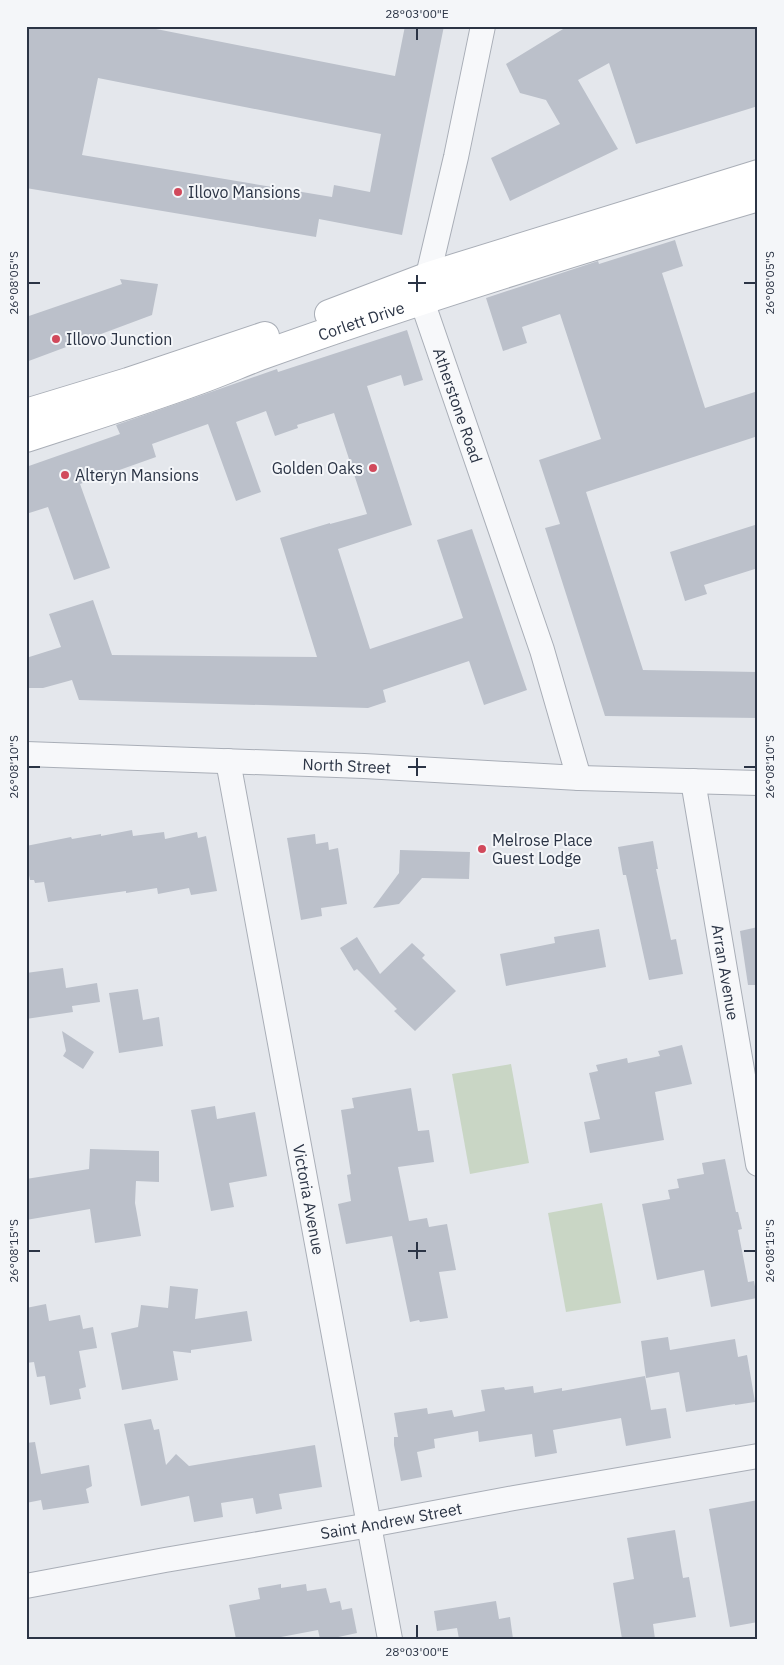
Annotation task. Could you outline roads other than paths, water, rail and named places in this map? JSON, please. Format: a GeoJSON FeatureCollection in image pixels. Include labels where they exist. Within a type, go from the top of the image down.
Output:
{"type":"FeatureCollection","features":[{"type":"Feature","properties":{"kind":"main road","name":"Corlett Drive"},"geometry":{"type":"LineString","coordinates":[[26,438],[200,380],[426,288],[758,174]]}},
{"type":"Feature","properties":{"kind":"main road","name":"Corlett Drive"},"geometry":{"type":"LineString","coordinates":[[26,413],[138,379],[344,308],[648,229],[758,197]]}},
{"type":"Feature","properties":{"kind":"street"},"geometry":{"type":"LineString","coordinates":[[426,288],[483,26]]}},
{"type":"Feature","properties":{"kind":"street","name":"Atherstone Road"},"geometry":{"type":"LineString","coordinates":[[426,288],[542,650],[579,778]]}},
{"type":"Feature","properties":{"kind":"street","name":"North Street"},"geometry":{"type":"LineString","coordinates":[[26,754],[364,766],[579,778],[758,783]]}},
{"type":"Feature","properties":{"kind":"street","name":"Victoria Avenue"},"geometry":{"type":"LineString","coordinates":[[228,762],[390,1639]]}},
{"type":"Feature","properties":{"kind":"street","name":"Arran Avenue"},"geometry":{"type":"LineString","coordinates":[[693,781],[758,1164]]}},
{"type":"Feature","properties":{"kind":"street","name":"Saint Andrew Street"},"geometry":{"type":"LineString","coordinates":[[26,1586],[156,1561],[370,1526],[514,1498],[758,1456]]}},
{"type":"Feature","properties":{"kind":"place","name":"Illovo Mansions"},"geometry":{"type":"Point","coordinates":[178,192]}},
{"type":"Feature","properties":{"kind":"place","name":"Illovo Junction"},"geometry":{"type":"Point","coordinates":[56,339]}},
{"type":"Feature","properties":{"kind":"place","name":"Golden Oaks"},"geometry":{"type":"Point","coordinates":[373,468]}},
{"type":"Feature","properties":{"kind":"place","name":"Alteryn Mansions"},"geometry":{"type":"Point","coordinates":[65,475]}},
{"type":"Feature","properties":{"kind":"place","name":"Melrose Place Guest Lodge"},"geometry":{"type":"Point","coordinates":[482,849]}}]}
